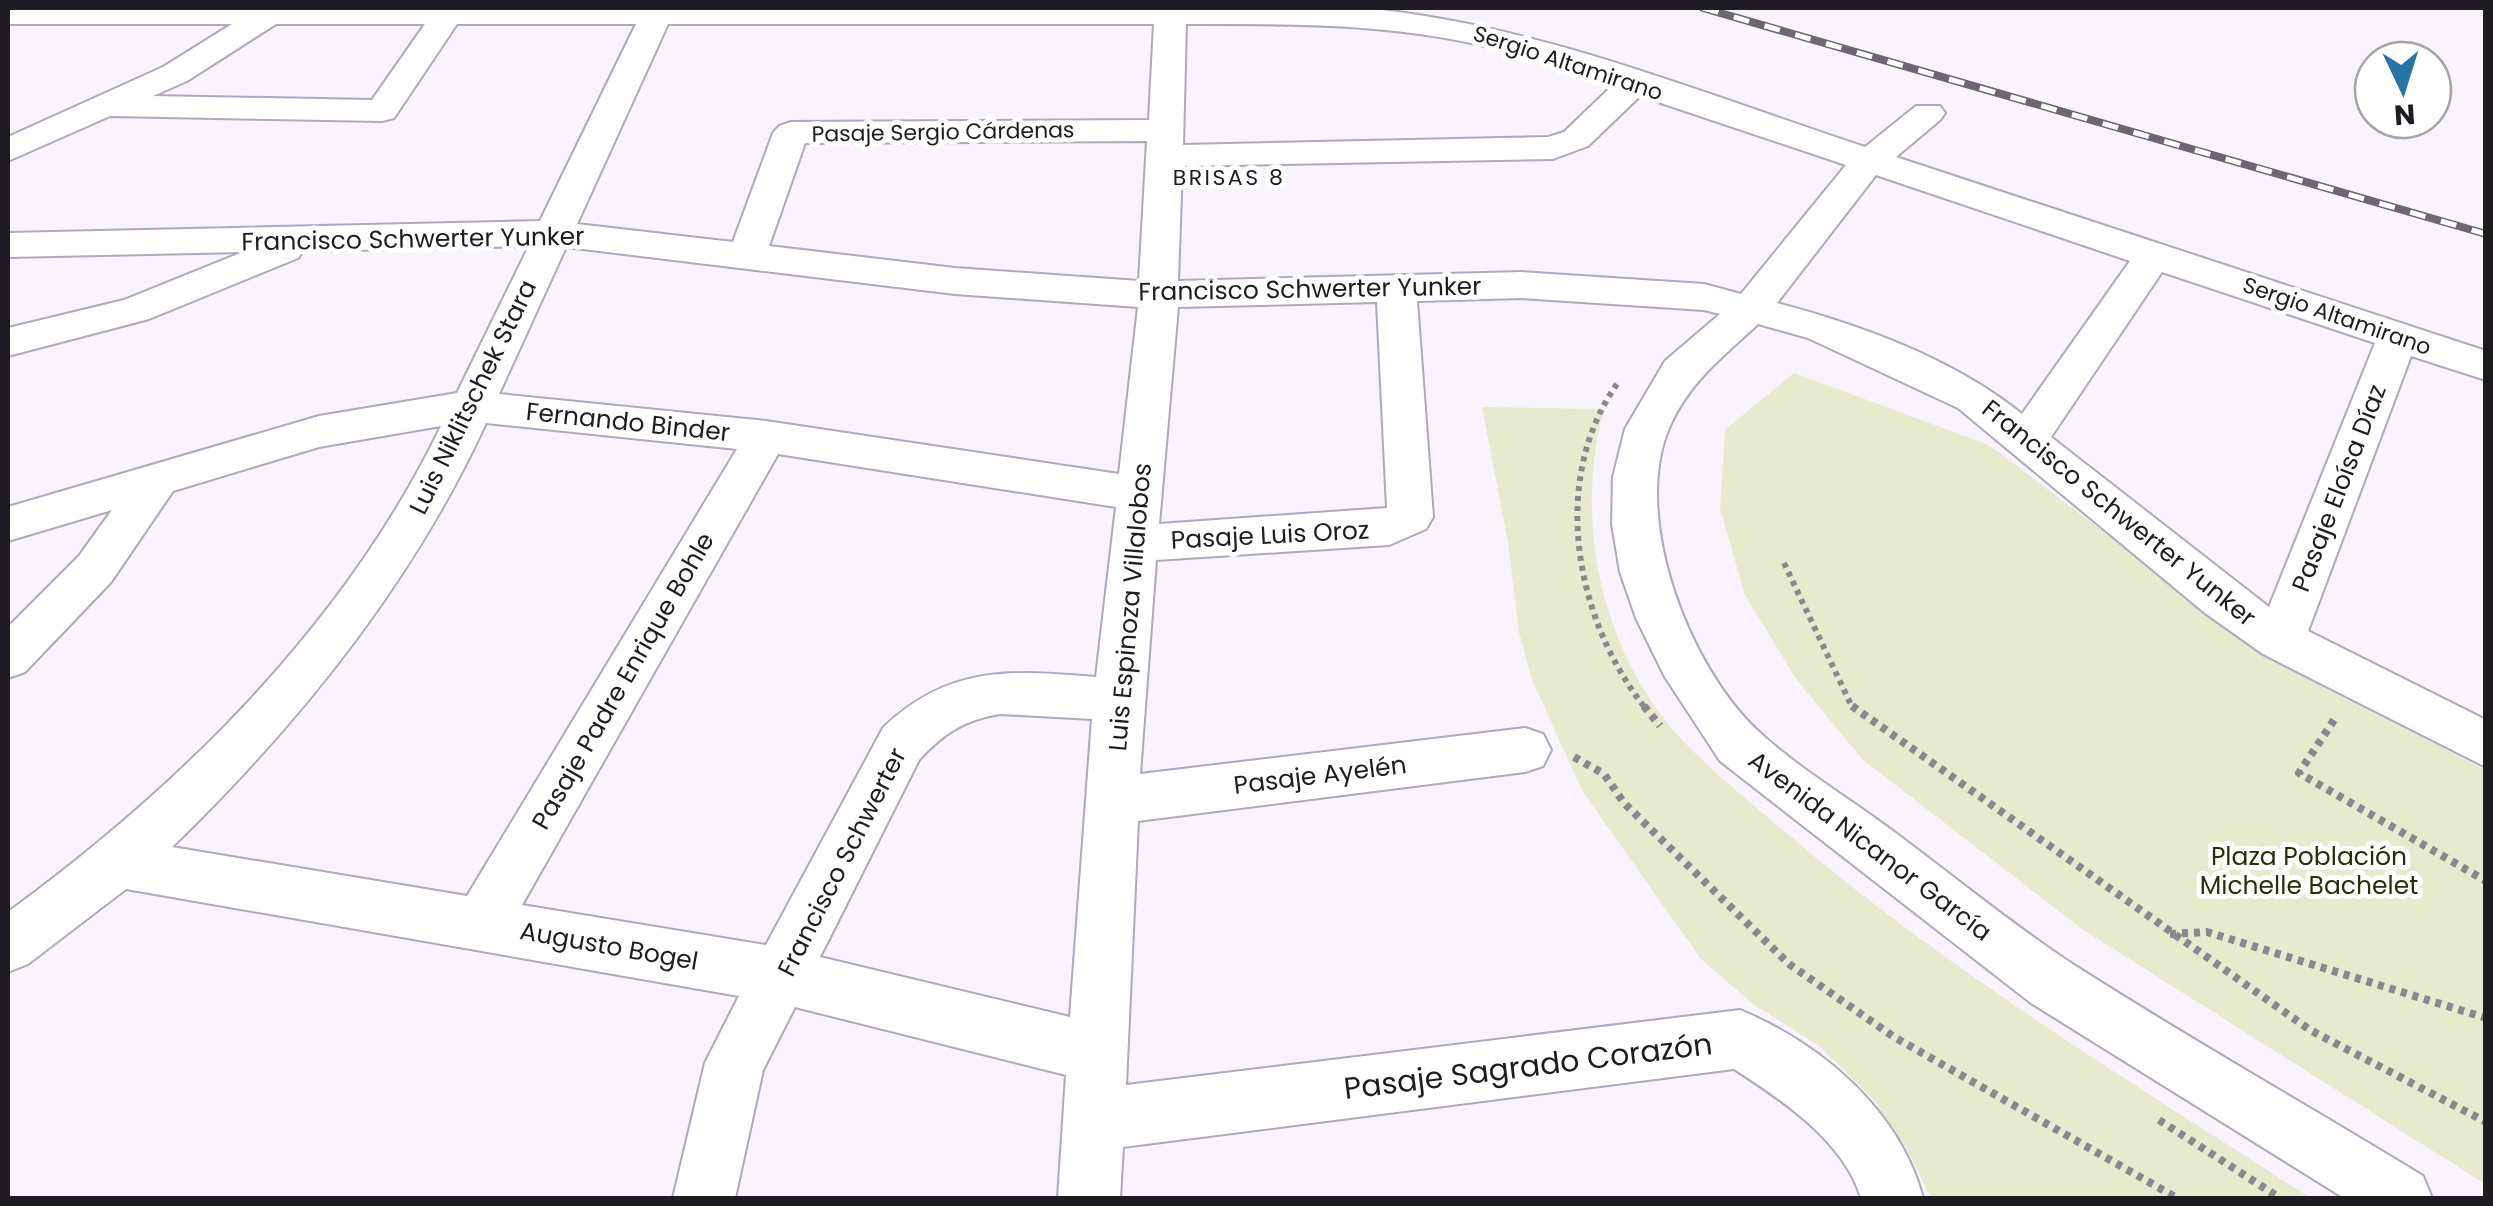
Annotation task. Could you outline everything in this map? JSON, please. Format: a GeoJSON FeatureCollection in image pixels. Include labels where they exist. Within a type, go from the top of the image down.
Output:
{"type":"FeatureCollection","features":[{"type":"Feature","properties":{"kind":"street","name":"Sergio Altamirano"},"geometry":{"type":"LineString","coordinates":[[8,14],[275,10],[1368,11],[1497,38],[2486,366]]}},
{"type":"Feature","properties":{"kind":"street"},"geometry":{"type":"LineString","coordinates":[[14,144],[110,106],[174,74],[275,10]]}},
{"type":"Feature","properties":{"kind":"street","name":"Luis Niklitschek Stara"},"geometry":{"type":"LineString","coordinates":[[8,945],[118,864],[207,779],[282,698],[344,621],[421,507],[658,11]]}},
{"type":"Feature","properties":{"kind":"street","name":"Luis Espinoza Villalobos"},"geometry":{"type":"LineString","coordinates":[[1089,1198],[1094,1052],[1115,800],[1118,700],[1137,543],[1158,296],[1171,11]]}},
{"type":"Feature","properties":{"kind":"street"},"geometry":{"type":"LineString","coordinates":[[110,106],[382,110],[449,12]]}},
{"type":"Feature","properties":{"kind":"street"},"geometry":{"type":"LineString","coordinates":[[1164,143],[1554,148],[1576,139],[1632,84]]}},
{"type":"Feature","properties":{"kind":"street","name":"Avenida Nicanor García"},"geometry":{"type":"LineString","coordinates":[[1928,113],[1868,164],[1752,307],[1672,381],[1643,438],[1635,472],[1637,551],[1649,598],[1670,646],[1700,696],[1738,745],[2050,983],[2401,1198]]}},
{"type":"Feature","properties":{"kind":"street","name":"Pasaje Sergio Cárdenas"},"geometry":{"type":"LineString","coordinates":[[746,256],[791,133],[1164,143]]}},
{"type":"Feature","properties":{"kind":"street","name":"Francisco Schwerter Yunker"},"geometry":{"type":"LineString","coordinates":[[8,245],[302,241],[553,232],[955,281],[1158,296],[1573,285],[1671,293],[1752,307],[1906,363],[1973,397],[2222,600],[2280,640],[2486,745]]}},
{"type":"Feature","properties":{"kind":"street"},"geometry":{"type":"LineString","coordinates":[[8,342],[135,310],[250,266],[302,241]]}},
{"type":"Feature","properties":{"kind":"street"},"geometry":{"type":"LineString","coordinates":[[2028,438],[2154,254]]}},
{"type":"Feature","properties":{"kind":"street","name":"Pasaje Luis Oroz"},"geometry":{"type":"LineString","coordinates":[[1137,543],[1389,528],[1410,518],[1396,288]]}},
{"type":"Feature","properties":{"kind":"street","name":"Pasaje Eloísa Díaz"},"geometry":{"type":"LineString","coordinates":[[2280,640],[2398,336]]}},
{"type":"Feature","properties":{"kind":"street","name":"Fernando Binder"},"geometry":{"type":"LineString","coordinates":[[8,524],[319,432],[472,406],[766,437],[1140,494]]}},
{"type":"Feature","properties":{"kind":"street","name":"Pasaje Padre Enrique Bohle"},"geometry":{"type":"LineString","coordinates":[[481,924],[766,437]]}},
{"type":"Feature","properties":{"kind":"street"},"geometry":{"type":"LineString","coordinates":[[8,658],[96,569],[157,481]]}},
{"type":"Feature","properties":{"kind":"street","name":"Francisco Schwerter"},"geometry":{"type":"LineString","coordinates":[[704,1198],[734,1063],[784,976],[874,795],[916,724],[948,703],[986,692],[1118,700]]}},
{"type":"Feature","properties":{"kind":"street","name":"Pasaje Ayelén"},"geometry":{"type":"LineString","coordinates":[[1115,800],[1525,750]]}},
{"type":"Feature","properties":{"kind":"street","name":"Augusto Bogel"},"geometry":{"type":"LineString","coordinates":[[118,864],[784,976],[1094,1052]]}},
{"type":"Feature","properties":{"kind":"street","name":"Pasaje Sagrado Corazón"},"geometry":{"type":"LineString","coordinates":[[1091,1120],[1740,1039],[1783,1066],[1840,1112],[1888,1175],[1892,1198]]}},
{"type":"Feature","properties":{"kind":"path"},"geometry":{"type":"LineString","coordinates":[[1784,563],[1854,710],[2310,1030],[2486,1122]]}},
{"type":"Feature","properties":{"kind":"path"},"geometry":{"type":"LineString","coordinates":[[2360,682],[2299,773],[2486,881]]}},
{"type":"Feature","properties":{"kind":"path"},"geometry":{"type":"LineString","coordinates":[[1525,750],[1568,754],[1604,774],[1624,803],[1789,964],[1894,1037],[2177,1198]]}},
{"type":"Feature","properties":{"kind":"path"},"geometry":{"type":"LineString","coordinates":[[2169,934],[2208,932],[2486,1018]]}},
{"type":"Feature","properties":{"kind":"green space","name":"Plaza Población Michelle Bachelet"},"geometry":{"type":"Polygon","coordinates":[[[1794,373],[1989,445],[2264,653],[2485,770],[2485,1184],[2082,929],[1862,759],[1797,680],[1745,595],[1720,508],[1725,430],[1794,373]]]}},
{"type":"Feature","properties":{"kind":"green space"},"geometry":{"type":"Polygon","coordinates":[[[1482,407],[1604,409],[1592,485],[1592,524],[1605,599],[1634,671],[1654,705],[1697,755],[1846,882],[1975,978],[2311,1198],[1931,1198],[1907,1149],[1874,1100],[1818,1045],[1754,1005],[1701,959],[1583,792],[1532,680],[1519,632],[1508,542],[1482,407]]]}},
{"type":"Feature","properties":{"kind":"railway"},"geometry":{"type":"LineString","coordinates":[[1703,8],[2486,234]]}},
{"type":"Feature","properties":{"kind":"district","name":"BRISAS 8"},"geometry":{"type":"Point","coordinates":[1229,177]}}]}
